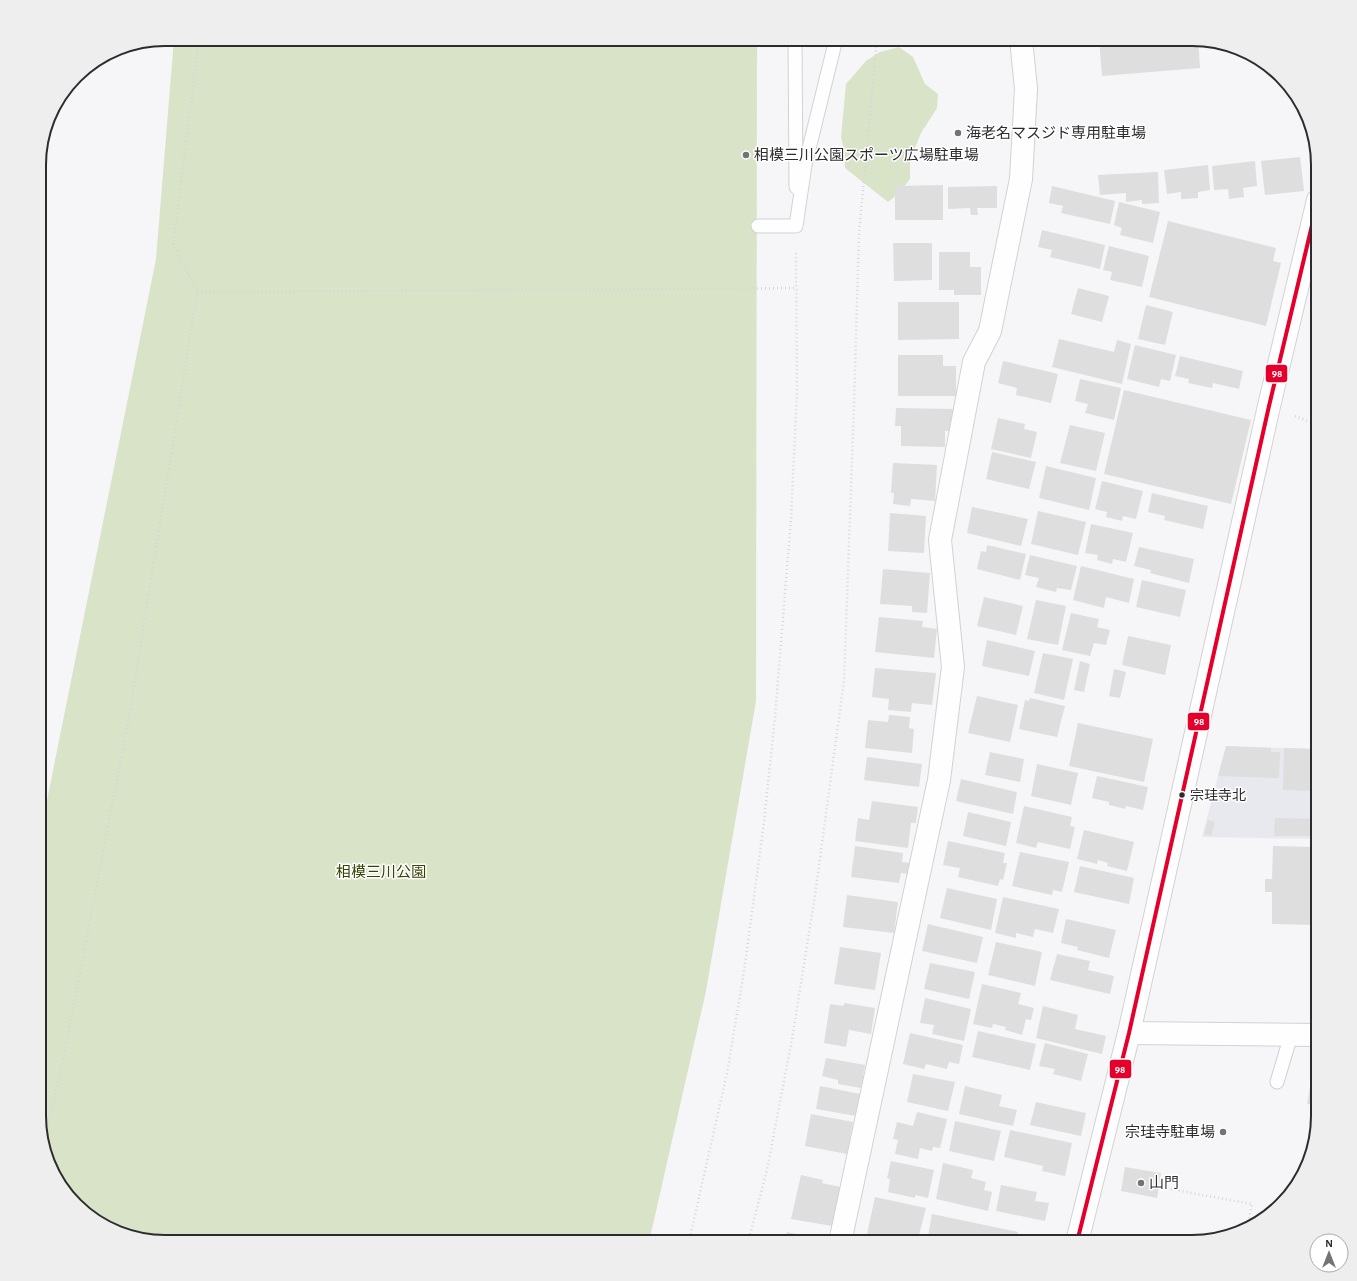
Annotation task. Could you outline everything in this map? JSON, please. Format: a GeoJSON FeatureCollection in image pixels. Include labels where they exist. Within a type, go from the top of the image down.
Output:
{"type":"FeatureCollection","features":[{"type":"Feature","properties":{"kind":"street"},"geometry":{"type":"LineString","coordinates":[[842,1235],[939,780],[953,667],[940,540],[974,362],[990,331],[1020,179],[1026,89],[1022,46]]}},
{"type":"Feature","properties":{"kind":"street"},"geometry":{"type":"LineString","coordinates":[[1079,1235],[1130,1032],[1269,406],[1311,229]]}},
{"type":"Feature","properties":{"kind":"street"},"geometry":{"type":"LineString","coordinates":[[1130,1032],[1311,1035]]}},
{"type":"Feature","properties":{"kind":"lane"},"geometry":{"type":"LineString","coordinates":[[795,46],[796,226]]}},
{"type":"Feature","properties":{"kind":"lane"},"geometry":{"type":"LineString","coordinates":[[796,226],[805,166],[834,46]]}},
{"type":"Feature","properties":{"kind":"lane"},"geometry":{"type":"LineString","coordinates":[[758,226],[796,226]]}},
{"type":"Feature","properties":{"kind":"lane"},"geometry":{"type":"LineString","coordinates":[[1277,1082],[1291,1035]]}},
{"type":"Feature","properties":{"kind":"path"},"geometry":{"type":"LineString","coordinates":[[46,1127],[62,1066],[129,717],[197,292],[173,245],[198,46]]}},
{"type":"Feature","properties":{"kind":"path"},"geometry":{"type":"LineString","coordinates":[[750,1235],[767,1170],[792,1039],[814,902],[844,681],[854,406],[858,233],[876,46]]}},
{"type":"Feature","properties":{"kind":"path"},"geometry":{"type":"LineString","coordinates":[[692,1235],[727,1073],[744,972],[776,717],[791,519],[797,391],[795,288],[796,226]]}},
{"type":"Feature","properties":{"kind":"path"},"geometry":{"type":"LineString","coordinates":[[197,292],[795,288]]}},
{"type":"Feature","properties":{"kind":"path"},"geometry":{"type":"LineString","coordinates":[[1158,1187],[1252,1204],[1248,1221]]}},
{"type":"Feature","properties":{"kind":"shaded area"},"geometry":{"type":"Polygon","coordinates":[[[1226,746],[1311,749],[1311,839],[1202,837],[1226,746]]]}},
{"type":"Feature","properties":{"kind":"green space","name":"相模三川公園"},"geometry":{"type":"Polygon","coordinates":[[[173,46],[757,46],[756,701],[706,991],[651,1235],[157,1235],[142,1233],[119,1226],[99,1215],[81,1200],[62,1176],[50,1147],[46,1124],[46,805],[156,259],[173,46]]]}},
{"type":"Feature","properties":{"kind":"green space"},"geometry":{"type":"Polygon","coordinates":[[[899,47],[913,57],[925,84],[938,94],[937,108],[921,133],[910,160],[910,179],[898,194],[888,202],[845,168],[844,149],[841,137],[846,84],[866,61],[880,52],[899,47]]]}},
{"type":"Feature","properties":{"kind":"building"},"geometry":{"type":"Polygon","coordinates":[[[1100,46],[1198,46],[1200,68],[1102,76],[1100,46]]]}},
{"type":"Feature","properties":{"kind":"building"},"geometry":{"type":"Polygon","coordinates":[[[1300,157],[1304,191],[1265,195],[1261,161],[1300,157]]]}},
{"type":"Feature","properties":{"kind":"building"},"geometry":{"type":"Polygon","coordinates":[[[1255,161],[1257,186],[1243,188],[1244,197],[1229,199],[1228,189],[1214,190],[1212,166],[1255,161]]]}},
{"type":"Feature","properties":{"kind":"building"},"geometry":{"type":"Polygon","coordinates":[[[1208,165],[1210,190],[1198,192],[1198,198],[1181,199],[1181,192],[1167,194],[1164,170],[1208,165]]]}},
{"type":"Feature","properties":{"kind":"building"},"geometry":{"type":"Polygon","coordinates":[[[1158,172],[1159,203],[1142,204],[1142,200],[1126,202],[1126,193],[1100,195],[1098,175],[1158,172]]]}},
{"type":"Feature","properties":{"kind":"building"},"geometry":{"type":"Polygon","coordinates":[[[943,185],[943,220],[895,220],[895,186],[943,185]]]}},
{"type":"Feature","properties":{"kind":"building"},"geometry":{"type":"Polygon","coordinates":[[[997,186],[997,208],[977,208],[978,215],[971,215],[970,208],[948,209],[948,187],[997,186]]]}},
{"type":"Feature","properties":{"kind":"building"},"geometry":{"type":"Polygon","coordinates":[[[1052,186],[1115,201],[1110,224],[1061,213],[1063,206],[1049,203],[1052,186]]]}},
{"type":"Feature","properties":{"kind":"building"},"geometry":{"type":"Polygon","coordinates":[[[1119,202],[1160,212],[1153,243],[1120,235],[1122,228],[1114,225],[1119,202]]]}},
{"type":"Feature","properties":{"kind":"building"},"geometry":{"type":"Polygon","coordinates":[[[1168,221],[1276,248],[1273,261],[1281,263],[1266,326],[1149,297],[1168,221]]]}},
{"type":"Feature","properties":{"kind":"building"},"geometry":{"type":"Polygon","coordinates":[[[1042,230],[1105,245],[1100,269],[1050,257],[1052,250],[1038,247],[1042,230]]]}},
{"type":"Feature","properties":{"kind":"building"},"geometry":{"type":"Polygon","coordinates":[[[893,243],[932,243],[932,280],[894,281],[893,243]]]}},
{"type":"Feature","properties":{"kind":"building"},"geometry":{"type":"Polygon","coordinates":[[[1109,246],[1149,256],[1142,287],[1110,280],[1112,272],[1103,270],[1109,246]]]}},
{"type":"Feature","properties":{"kind":"building"},"geometry":{"type":"Polygon","coordinates":[[[939,252],[970,252],[970,267],[981,267],[981,295],[954,295],[954,290],[939,290],[939,252]]]}},
{"type":"Feature","properties":{"kind":"building"},"geometry":{"type":"Polygon","coordinates":[[[1078,288],[1109,296],[1102,322],[1071,314],[1078,288]]]}},
{"type":"Feature","properties":{"kind":"building"},"geometry":{"type":"Polygon","coordinates":[[[898,302],[959,302],[959,339],[898,340],[898,302]]]}},
{"type":"Feature","properties":{"kind":"building"},"geometry":{"type":"Polygon","coordinates":[[[1146,305],[1173,312],[1165,345],[1138,339],[1146,305]]]}},
{"type":"Feature","properties":{"kind":"building"},"geometry":{"type":"Polygon","coordinates":[[[1059,339],[1114,352],[1117,340],[1131,344],[1122,384],[1052,367],[1059,339]]]}},
{"type":"Feature","properties":{"kind":"building"},"geometry":{"type":"Polygon","coordinates":[[[1135,345],[1176,355],[1170,381],[1161,379],[1159,387],[1127,379],[1135,345]]]}},
{"type":"Feature","properties":{"kind":"building"},"geometry":{"type":"Polygon","coordinates":[[[898,355],[943,355],[943,366],[956,366],[956,396],[898,396],[898,355]]]}},
{"type":"Feature","properties":{"kind":"building"},"geometry":{"type":"Polygon","coordinates":[[[1180,356],[1243,371],[1239,389],[1213,383],[1212,388],[1188,383],[1189,379],[1175,376],[1180,356]]]}},
{"type":"Feature","properties":{"kind":"building"},"geometry":{"type":"Polygon","coordinates":[[[1003,361],[1058,374],[1051,403],[1016,395],[1017,388],[998,383],[1003,361]]]}},
{"type":"Feature","properties":{"kind":"building"},"geometry":{"type":"Polygon","coordinates":[[[1080,379],[1121,388],[1114,420],[1085,413],[1088,404],[1075,401],[1080,379]]]}},
{"type":"Feature","properties":{"kind":"building"},"geometry":{"type":"Polygon","coordinates":[[[1124,390],[1251,420],[1231,504],[1104,474],[1124,390]]]}},
{"type":"Feature","properties":{"kind":"building"},"geometry":{"type":"Polygon","coordinates":[[[896,408],[955,409],[954,431],[945,431],[945,447],[901,446],[901,426],[895,426],[896,408]]]}},
{"type":"Feature","properties":{"kind":"building"},"geometry":{"type":"Polygon","coordinates":[[[998,418],[1025,424],[1024,429],[1037,432],[1031,458],[991,449],[998,418]]]}},
{"type":"Feature","properties":{"kind":"building"},"geometry":{"type":"Polygon","coordinates":[[[1070,425],[1105,433],[1096,471],[1060,463],[1070,425]]]}},
{"type":"Feature","properties":{"kind":"building"},"geometry":{"type":"Polygon","coordinates":[[[992,452],[1036,462],[1029,489],[986,479],[992,452]]]}},
{"type":"Feature","properties":{"kind":"building"},"geometry":{"type":"Polygon","coordinates":[[[893,463],[937,465],[935,501],[911,499],[910,506],[893,504],[894,493],[891,493],[893,463]]]}},
{"type":"Feature","properties":{"kind":"building"},"geometry":{"type":"Polygon","coordinates":[[[1046,466],[1096,478],[1089,510],[1039,498],[1046,466]]]}},
{"type":"Feature","properties":{"kind":"building"},"geometry":{"type":"Polygon","coordinates":[[[1102,481],[1143,491],[1136,519],[1123,516],[1122,521],[1106,517],[1107,512],[1095,509],[1102,481]]]}},
{"type":"Feature","properties":{"kind":"building"},"geometry":{"type":"Polygon","coordinates":[[[1152,493],[1208,506],[1203,529],[1164,520],[1165,516],[1148,512],[1152,493]]]}},
{"type":"Feature","properties":{"kind":"building"},"geometry":{"type":"Polygon","coordinates":[[[972,507],[1028,519],[1021,546],[967,533],[972,507]]]}},
{"type":"Feature","properties":{"kind":"building"},"geometry":{"type":"Polygon","coordinates":[[[1038,511],[1086,522],[1078,555],[1031,544],[1038,511]]]}},
{"type":"Feature","properties":{"kind":"building"},"geometry":{"type":"Polygon","coordinates":[[[890,513],[926,516],[924,553],[888,551],[890,513]]]}},
{"type":"Feature","properties":{"kind":"building"},"geometry":{"type":"Polygon","coordinates":[[[1091,524],[1133,533],[1126,562],[1113,559],[1112,564],[1097,560],[1098,555],[1085,553],[1091,524]]]}},
{"type":"Feature","properties":{"kind":"building"},"geometry":{"type":"Polygon","coordinates":[[[987,545],[1026,554],[1020,580],[977,569],[981,551],[986,552],[987,545]]]}},
{"type":"Feature","properties":{"kind":"building"},"geometry":{"type":"Polygon","coordinates":[[[1139,547],[1194,559],[1189,583],[1150,573],[1151,570],[1134,566],[1139,547]]]}},
{"type":"Feature","properties":{"kind":"building"},"geometry":{"type":"Polygon","coordinates":[[[1030,555],[1077,566],[1071,590],[1057,588],[1056,592],[1036,587],[1039,578],[1025,575],[1030,555]]]}},
{"type":"Feature","properties":{"kind":"building"},"geometry":{"type":"Polygon","coordinates":[[[1081,566],[1134,579],[1129,603],[1106,597],[1104,608],[1073,600],[1081,566]]]}},
{"type":"Feature","properties":{"kind":"building"},"geometry":{"type":"Polygon","coordinates":[[[883,569],[930,573],[927,613],[912,612],[912,606],[880,604],[883,569]]]}},
{"type":"Feature","properties":{"kind":"building"},"geometry":{"type":"Polygon","coordinates":[[[1142,580],[1186,590],[1180,617],[1136,607],[1142,580]]]}},
{"type":"Feature","properties":{"kind":"building"},"geometry":{"type":"Polygon","coordinates":[[[984,597],[1023,606],[1016,635],[977,626],[984,597]]]}},
{"type":"Feature","properties":{"kind":"building"},"geometry":{"type":"Polygon","coordinates":[[[1036,600],[1066,606],[1058,645],[1027,639],[1036,600]]]}},
{"type":"Feature","properties":{"kind":"building"},"geometry":{"type":"Polygon","coordinates":[[[1071,613],[1099,619],[1097,627],[1110,630],[1106,645],[1094,643],[1090,656],[1062,650],[1071,613]]]}},
{"type":"Feature","properties":{"kind":"building"},"geometry":{"type":"Polygon","coordinates":[[[879,617],[923,621],[922,627],[937,629],[934,658],[875,652],[879,617]]]}},
{"type":"Feature","properties":{"kind":"building"},"geometry":{"type":"Polygon","coordinates":[[[1128,636],[1171,645],[1165,675],[1122,665],[1128,636]]]}},
{"type":"Feature","properties":{"kind":"building"},"geometry":{"type":"Polygon","coordinates":[[[987,640],[1035,651],[1029,676],[982,666],[987,640]]]}},
{"type":"Feature","properties":{"kind":"building"},"geometry":{"type":"Polygon","coordinates":[[[1043,653],[1073,659],[1064,700],[1034,693],[1043,653]]]}},
{"type":"Feature","properties":{"kind":"building"},"geometry":{"type":"Polygon","coordinates":[[[1080,661],[1090,664],[1084,692],[1074,690],[1080,661]]]}},
{"type":"Feature","properties":{"kind":"building"},"geometry":{"type":"Polygon","coordinates":[[[875,668],[936,673],[932,705],[912,703],[911,712],[888,710],[889,699],[872,697],[875,668]]]}},
{"type":"Feature","properties":{"kind":"building"},"geometry":{"type":"Polygon","coordinates":[[[1114,669],[1126,672],[1120,698],[1109,696],[1114,669]]]}},
{"type":"Feature","properties":{"kind":"building"},"geometry":{"type":"Polygon","coordinates":[[[977,696],[1018,705],[1010,742],[968,733],[977,696]]]}},
{"type":"Feature","properties":{"kind":"building"},"geometry":{"type":"Polygon","coordinates":[[[1030,698],[1065,706],[1057,737],[1019,729],[1025,700],[1029,701],[1030,698]]]}},
{"type":"Feature","properties":{"kind":"building"},"geometry":{"type":"Polygon","coordinates":[[[889,715],[910,717],[909,728],[914,729],[912,753],[865,748],[868,720],[888,722],[889,715]]]}},
{"type":"Feature","properties":{"kind":"building"},"geometry":{"type":"Polygon","coordinates":[[[1078,723],[1153,739],[1144,782],[1069,766],[1078,723]]]}},
{"type":"Feature","properties":{"kind":"building"},"geometry":{"type":"Polygon","coordinates":[[[1226,746],[1271,748],[1271,752],[1280,752],[1279,778],[1218,776],[1226,746]]]}},
{"type":"Feature","properties":{"kind":"building"},"geometry":{"type":"Polygon","coordinates":[[[1284,748],[1311,749],[1311,791],[1283,790],[1284,748]]]}},
{"type":"Feature","properties":{"kind":"building"},"geometry":{"type":"Polygon","coordinates":[[[990,752],[1024,759],[1020,782],[985,775],[990,752]]]}},
{"type":"Feature","properties":{"kind":"building"},"geometry":{"type":"Polygon","coordinates":[[[867,757],[922,764],[919,787],[864,780],[867,757]]]}},
{"type":"Feature","properties":{"kind":"building"},"geometry":{"type":"Polygon","coordinates":[[[1037,764],[1078,773],[1071,805],[1031,796],[1037,764]]]}},
{"type":"Feature","properties":{"kind":"building"},"geometry":{"type":"Polygon","coordinates":[[[1097,776],[1148,787],[1143,810],[1126,806],[1125,809],[1109,805],[1109,802],[1092,798],[1097,776]]]}},
{"type":"Feature","properties":{"kind":"building"},"geometry":{"type":"Polygon","coordinates":[[[961,779],[1017,792],[1013,814],[956,801],[961,779]]]}},
{"type":"Feature","properties":{"kind":"building"},"geometry":{"type":"Polygon","coordinates":[[[872,801],[918,807],[916,823],[911,823],[908,848],[855,841],[858,818],[869,820],[872,801]]]}},
{"type":"Feature","properties":{"kind":"building"},"geometry":{"type":"Polygon","coordinates":[[[1024,806],[1072,817],[1070,826],[1075,827],[1070,849],[1038,842],[1036,848],[1016,843],[1024,806]]]}},
{"type":"Feature","properties":{"kind":"building"},"geometry":{"type":"Polygon","coordinates":[[[968,812],[1011,822],[1006,846],[963,836],[968,812]]]}},
{"type":"Feature","properties":{"kind":"building"},"geometry":{"type":"Polygon","coordinates":[[[1275,818],[1311,819],[1311,836],[1274,836],[1275,818]]]}},
{"type":"Feature","properties":{"kind":"building"},"geometry":{"type":"Polygon","coordinates":[[[1208,820],[1215,822],[1211,836],[1204,834],[1208,820]]]}},
{"type":"Feature","properties":{"kind":"building"},"geometry":{"type":"Polygon","coordinates":[[[1084,830],[1134,842],[1127,871],[1107,866],[1108,863],[1098,860],[1097,864],[1077,859],[1084,830]]]}},
{"type":"Feature","properties":{"kind":"building"},"geometry":{"type":"Polygon","coordinates":[[[948,841],[1005,853],[1003,863],[1007,863],[1003,880],[1000,879],[998,886],[958,877],[960,868],[943,865],[948,841]]]}},
{"type":"Feature","properties":{"kind":"building"},"geometry":{"type":"Polygon","coordinates":[[[855,846],[903,853],[902,862],[912,863],[910,874],[901,873],[899,883],[851,877],[855,846]]]}},
{"type":"Feature","properties":{"kind":"building"},"geometry":{"type":"Polygon","coordinates":[[[1273,846],[1311,847],[1311,925],[1272,924],[1272,892],[1265,892],[1265,879],[1272,879],[1273,846]]]}},
{"type":"Feature","properties":{"kind":"building"},"geometry":{"type":"Polygon","coordinates":[[[1020,852],[1069,862],[1062,892],[1053,890],[1052,895],[1012,886],[1020,852]]]}},
{"type":"Feature","properties":{"kind":"building"},"geometry":{"type":"Polygon","coordinates":[[[1080,866],[1134,878],[1129,904],[1074,892],[1080,866]]]}},
{"type":"Feature","properties":{"kind":"building"},"geometry":{"type":"Polygon","coordinates":[[[947,888],[997,899],[991,930],[940,918],[947,888]]]}},
{"type":"Feature","properties":{"kind":"building"},"geometry":{"type":"Polygon","coordinates":[[[847,895],[898,902],[894,933],[843,927],[847,895]]]}},
{"type":"Feature","properties":{"kind":"building"},"geometry":{"type":"Polygon","coordinates":[[[1003,897],[1059,909],[1053,933],[1035,929],[1033,937],[1016,933],[1016,938],[995,933],[1003,897]]]}},
{"type":"Feature","properties":{"kind":"building"},"geometry":{"type":"Polygon","coordinates":[[[1066,919],[1116,930],[1109,958],[1077,950],[1078,947],[1061,943],[1066,919]]]}},
{"type":"Feature","properties":{"kind":"building"},"geometry":{"type":"Polygon","coordinates":[[[928,924],[983,937],[977,963],[922,951],[928,924]]]}},
{"type":"Feature","properties":{"kind":"building"},"geometry":{"type":"Polygon","coordinates":[[[996,942],[1042,952],[1035,986],[988,975],[996,942]]]}},
{"type":"Feature","properties":{"kind":"building"},"geometry":{"type":"Polygon","coordinates":[[[840,947],[881,953],[875,990],[834,984],[840,947]]]}},
{"type":"Feature","properties":{"kind":"building"},"geometry":{"type":"Polygon","coordinates":[[[1057,954],[1090,961],[1088,970],[1114,976],[1110,994],[1050,980],[1057,954]]]}},
{"type":"Feature","properties":{"kind":"building"},"geometry":{"type":"Polygon","coordinates":[[[930,963],[975,972],[969,999],[924,989],[930,963]]]}},
{"type":"Feature","properties":{"kind":"building"},"geometry":{"type":"Polygon","coordinates":[[[982,984],[1021,993],[1018,1004],[1034,1008],[1031,1020],[1026,1019],[1022,1035],[1005,1030],[1006,1027],[993,1024],[992,1028],[973,1024],[982,984]]]}},
{"type":"Feature","properties":{"kind":"building"},"geometry":{"type":"Polygon","coordinates":[[[925,998],[971,1009],[964,1041],[932,1034],[934,1025],[920,1023],[925,998]]]}},
{"type":"Feature","properties":{"kind":"building"},"geometry":{"type":"Polygon","coordinates":[[[844,1003],[875,1008],[871,1034],[849,1030],[846,1047],[824,1043],[830,1004],[844,1006],[844,1003]]]}},
{"type":"Feature","properties":{"kind":"building"},"geometry":{"type":"Polygon","coordinates":[[[1043,1006],[1078,1015],[1075,1029],[1106,1036],[1102,1054],[1036,1038],[1043,1006]]]}},
{"type":"Feature","properties":{"kind":"building"},"geometry":{"type":"Polygon","coordinates":[[[978,1031],[1036,1044],[1030,1070],[972,1057],[978,1031]]]}},
{"type":"Feature","properties":{"kind":"building"},"geometry":{"type":"Polygon","coordinates":[[[910,1033],[963,1045],[959,1064],[949,1062],[947,1069],[926,1064],[924,1069],[903,1064],[910,1033]]]}},
{"type":"Feature","properties":{"kind":"building"},"geometry":{"type":"Polygon","coordinates":[[[1045,1043],[1088,1054],[1081,1081],[1053,1074],[1055,1069],[1039,1066],[1045,1043]]]}},
{"type":"Feature","properties":{"kind":"building"},"geometry":{"type":"Polygon","coordinates":[[[826,1058],[865,1065],[861,1088],[838,1084],[838,1080],[822,1076],[826,1058]]]}},
{"type":"Feature","properties":{"kind":"building"},"geometry":{"type":"Polygon","coordinates":[[[913,1074],[955,1082],[948,1111],[907,1102],[913,1074]]]}},
{"type":"Feature","properties":{"kind":"building"},"geometry":{"type":"Polygon","coordinates":[[[1311,1081],[1311,1104],[1307,1104],[1311,1081]]]}},
{"type":"Feature","properties":{"kind":"building"},"geometry":{"type":"Polygon","coordinates":[[[820,1086],[860,1094],[856,1116],[816,1109],[820,1086]]]}},
{"type":"Feature","properties":{"kind":"building"},"geometry":{"type":"Polygon","coordinates":[[[965,1086],[1002,1095],[999,1106],[1017,1110],[1013,1126],[959,1114],[965,1086]]]}},
{"type":"Feature","properties":{"kind":"building"},"geometry":{"type":"Polygon","coordinates":[[[1036,1102],[1086,1113],[1081,1136],[1030,1125],[1036,1102]]]}},
{"type":"Feature","properties":{"kind":"building"},"geometry":{"type":"Polygon","coordinates":[[[917,1112],[947,1119],[940,1148],[933,1147],[932,1151],[920,1148],[918,1159],[895,1154],[898,1140],[893,1139],[897,1122],[913,1126],[917,1112]]]}},
{"type":"Feature","properties":{"kind":"building"},"geometry":{"type":"Polygon","coordinates":[[[811,1114],[853,1122],[847,1154],[805,1146],[811,1114]]]}},
{"type":"Feature","properties":{"kind":"building"},"geometry":{"type":"Polygon","coordinates":[[[955,1121],[1001,1131],[994,1161],[949,1151],[955,1121]]]}},
{"type":"Feature","properties":{"kind":"building"},"geometry":{"type":"Polygon","coordinates":[[[1010,1130],[1072,1143],[1065,1176],[1042,1171],[1043,1166],[1004,1157],[1010,1130]]]}},
{"type":"Feature","properties":{"kind":"building"},"geometry":{"type":"Polygon","coordinates":[[[891,1161],[934,1170],[928,1198],[915,1195],[915,1198],[888,1192],[890,1179],[887,1178],[891,1161]]]}},
{"type":"Feature","properties":{"kind":"building"},"geometry":{"type":"Polygon","coordinates":[[[943,1163],[973,1170],[971,1178],[986,1182],[984,1190],[992,1192],[988,1211],[936,1199],[943,1163]]]}},
{"type":"Feature","properties":{"kind":"building","name":"山門"},"geometry":{"type":"Polygon","coordinates":[[[1125,1167],[1161,1173],[1157,1198],[1121,1191],[1125,1167]]]}},
{"type":"Feature","properties":{"kind":"building"},"geometry":{"type":"Polygon","coordinates":[[[801,1175],[823,1180],[822,1183],[840,1187],[832,1226],[791,1219],[801,1175]]]}},
{"type":"Feature","properties":{"kind":"building"},"geometry":{"type":"Polygon","coordinates":[[[1001,1185],[1037,1192],[1035,1201],[1049,1203],[1045,1221],[996,1211],[1001,1185]]]}},
{"type":"Feature","properties":{"kind":"building"},"geometry":{"type":"Polygon","coordinates":[[[875,1197],[926,1208],[919,1235],[867,1234],[875,1197]]]}},
{"type":"Feature","properties":{"kind":"building"},"geometry":{"type":"Polygon","coordinates":[[[932,1214],[1018,1232],[1017,1235],[928,1235],[932,1214]]]}},
{"type":"Feature","properties":{"kind":"building"},"geometry":{"type":"Polygon","coordinates":[[[787,1232],[801,1235],[786,1235],[787,1232]]]}},
{"type":"Feature","properties":{"kind":"transit line","name":"98"},"geometry":{"type":"LineString","coordinates":[[1079,1235],[1129,1033],[1269,406],[1311,229]]}},
{"type":"Feature","properties":{"kind":"place","name":"海老名マスジド専用駐車場"},"geometry":{"type":"Point","coordinates":[958,133]}},
{"type":"Feature","properties":{"kind":"place","name":"相模三川公園スポーツ広場駐車場"},"geometry":{"type":"Point","coordinates":[746,155]}},
{"type":"Feature","properties":{"kind":"place","name":"宗珪寺北"},"geometry":{"type":"Point","coordinates":[1182,795]}},
{"type":"Feature","properties":{"kind":"place","name":"宗珪寺駐車場"},"geometry":{"type":"Point","coordinates":[1223,1132]}},
{"type":"Feature","properties":{"kind":"place","name":"山門"},"geometry":{"type":"Point","coordinates":[1141,1183]}}]}
